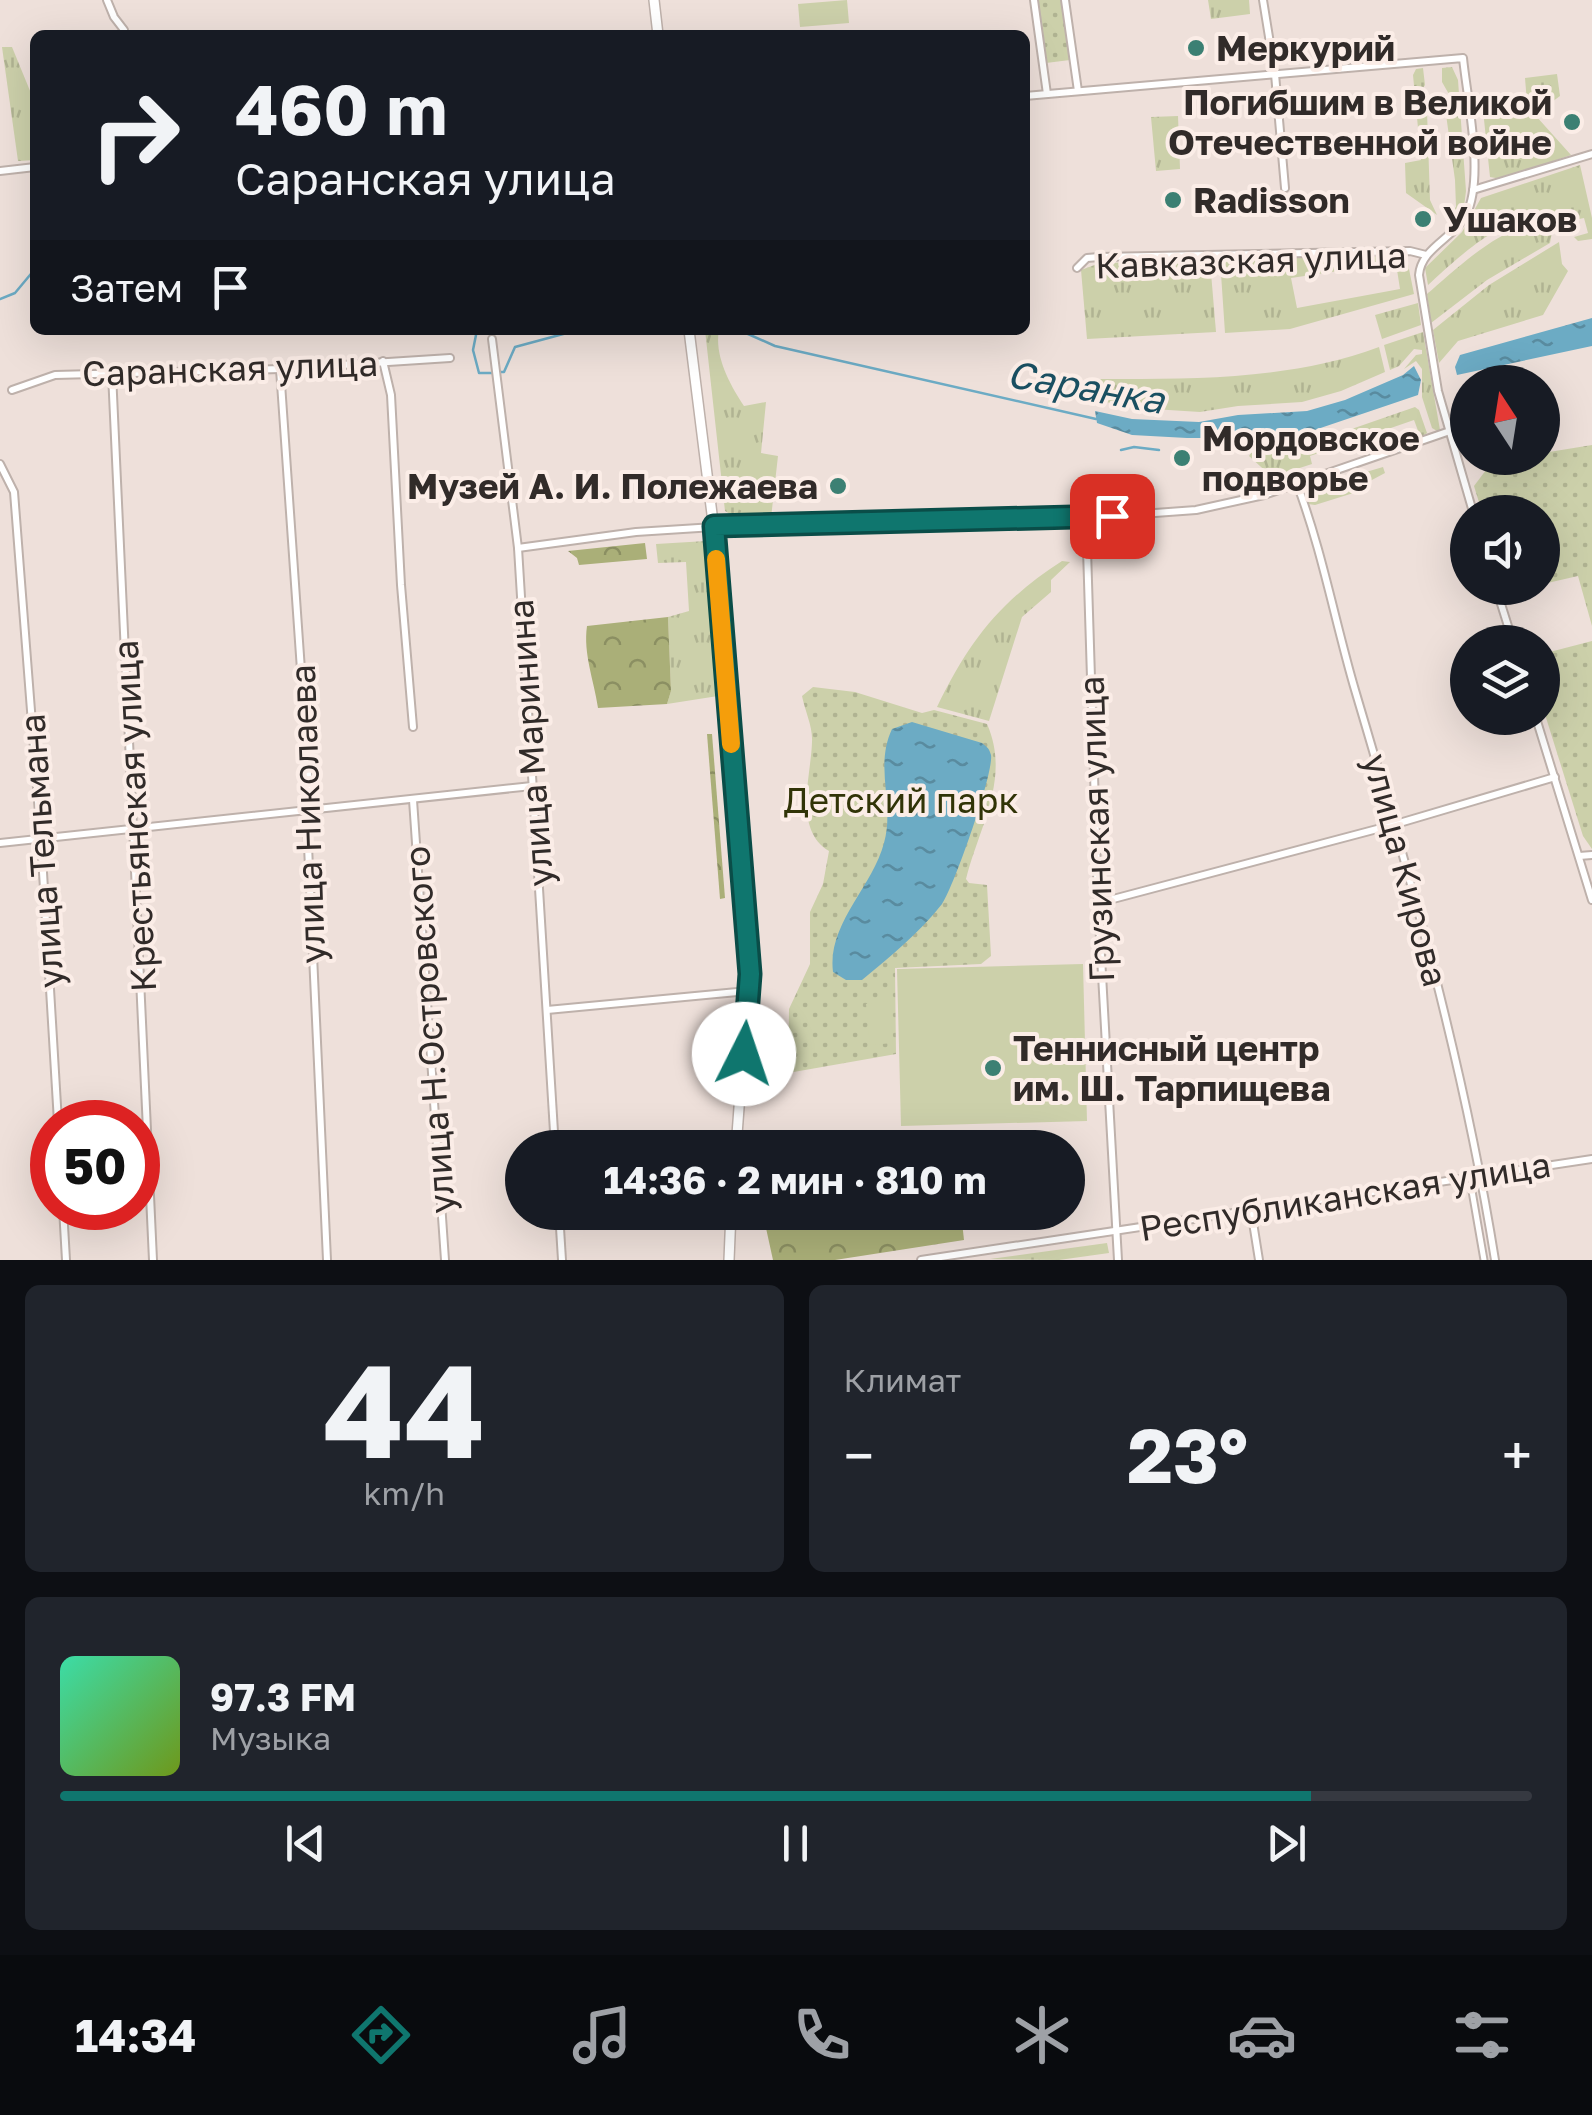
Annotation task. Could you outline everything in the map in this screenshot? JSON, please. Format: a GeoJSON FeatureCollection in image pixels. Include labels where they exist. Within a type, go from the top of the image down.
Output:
{"type":"FeatureCollection","features":[{"type":"Feature","properties":{"kind":"main road"},"geometry":{"type":"LineString","coordinates":[[654,0],[657,30]]}},
{"type":"Feature","properties":{"kind":"main road"},"geometry":{"type":"LineString","coordinates":[[690,335],[714,526],[749,990],[737,1130]]}},
{"type":"Feature","properties":{"kind":"main road"},"geometry":{"type":"LineString","coordinates":[[729,1260],[730,1230]]}},
{"type":"Feature","properties":{"kind":"street"},"geometry":{"type":"LineString","coordinates":[[107,0],[124,30]]}},
{"type":"Feature","properties":{"kind":"street"},"geometry":{"type":"LineString","coordinates":[[1034,0],[1047,94]]}},
{"type":"Feature","properties":{"kind":"street"},"geometry":{"type":"LineString","coordinates":[[1066,0],[1078,90]]}},
{"type":"Feature","properties":{"kind":"street"},"geometry":{"type":"LineString","coordinates":[[1264,0],[1285,188]]}},
{"type":"Feature","properties":{"kind":"street"},"geometry":{"type":"LineString","coordinates":[[1030,96],[1463,58],[1473,190],[1464,218],[1426,255],[1419,275],[1448,432],[1467,495]]}},
{"type":"Feature","properties":{"kind":"street"},"geometry":{"type":"LineString","coordinates":[[1473,190],[1592,154]]}},
{"type":"Feature","properties":{"kind":"street"},"geometry":{"type":"LineString","coordinates":[[0,171],[30,168]]}},
{"type":"Feature","properties":{"kind":"street","name":"Кавказская улица"},"geometry":{"type":"LineString","coordinates":[[1077,268],[1087,258],[1410,251],[1426,255]]}},
{"type":"Feature","properties":{"kind":"street","name":"улица Маринина"},"geometry":{"type":"LineString","coordinates":[[492,340],[518,548],[554,1130]]}},
{"type":"Feature","properties":{"kind":"street","name":"Саранская улица"},"geometry":{"type":"LineString","coordinates":[[12,390],[55,375],[280,369],[450,358]]}},
{"type":"Feature","properties":{"kind":"street"},"geometry":{"type":"LineString","coordinates":[[384,362],[391,395],[413,727]]}},
{"type":"Feature","properties":{"kind":"street","name":"улица Николаева"},"geometry":{"type":"LineString","coordinates":[[280,369],[308,812],[327,1260]]}},
{"type":"Feature","properties":{"kind":"street","name":"Крестьянская улица"},"geometry":{"type":"LineString","coordinates":[[112,372],[153,1260]]}},
{"type":"Feature","properties":{"kind":"street"},"geometry":{"type":"LineString","coordinates":[[518,548],[651,530],[714,526],[1086,518],[1196,510],[1297,484],[1448,432]]}},
{"type":"Feature","properties":{"kind":"street","name":"улица Тельмана"},"geometry":{"type":"LineString","coordinates":[[0,464],[14,492],[57,1100]]}},
{"type":"Feature","properties":{"kind":"street","name":"улица Кирова"},"geometry":{"type":"LineString","coordinates":[[1297,484],[1396,824],[1482,1176],[1495,1260]]}},
{"type":"Feature","properties":{"kind":"street","name":"Грузинская улица"},"geometry":{"type":"LineString","coordinates":[[1086,518],[1098,903],[1118,1260]]}},
{"type":"Feature","properties":{"kind":"street"},"geometry":{"type":"LineString","coordinates":[[1541,735],[1592,900]]}},
{"type":"Feature","properties":{"kind":"street"},"geometry":{"type":"LineString","coordinates":[[1098,903],[1396,824],[1555,777]]}},
{"type":"Feature","properties":{"kind":"street"},"geometry":{"type":"LineString","coordinates":[[0,843],[532,786]]}},
{"type":"Feature","properties":{"kind":"street","name":"улица Н.Островского"},"geometry":{"type":"LineString","coordinates":[[413,800],[445,1260]]}},
{"type":"Feature","properties":{"kind":"street"},"geometry":{"type":"LineString","coordinates":[[1579,856],[1592,855]]}},
{"type":"Feature","properties":{"kind":"street"},"geometry":{"type":"LineString","coordinates":[[546,1010],[749,990]]}},
{"type":"Feature","properties":{"kind":"street","name":"Республиканская улица"},"geometry":{"type":"LineString","coordinates":[[921,1260],[979,1256],[1115,1231],[1592,1159]]}},
{"type":"Feature","properties":{"kind":"street"},"geometry":{"type":"LineString","coordinates":[[1472,1191],[1484,1260]]}},
{"type":"Feature","properties":{"kind":"street"},"geometry":{"type":"LineString","coordinates":[[1251,1210],[1259,1260]]}},
{"type":"Feature","properties":{"kind":"street"},"geometry":{"type":"LineString","coordinates":[[64,1230],[66,1260]]}},
{"type":"Feature","properties":{"kind":"street"},"geometry":{"type":"LineString","coordinates":[[561,1230],[562,1260]]}},
{"type":"Feature","properties":{"kind":"green space"},"geometry":{"type":"Polygon","coordinates":[[[847,0],[849,23],[800,27],[798,4],[847,0]]]}},
{"type":"Feature","properties":{"kind":"green space"},"geometry":{"type":"Polygon","coordinates":[[[1037,0],[1062,0],[1070,60],[1046,63],[1037,0]]]}},
{"type":"Feature","properties":{"kind":"green space"},"geometry":{"type":"Polygon","coordinates":[[[1208,0],[1249,0],[1250,14],[1211,19],[1208,0]]]}},
{"type":"Feature","properties":{"kind":"green space"},"geometry":{"type":"Polygon","coordinates":[[[2,47],[12,47],[30,91],[30,160],[18,161],[2,47]]]}},
{"type":"Feature","properties":{"kind":"green space"},"geometry":{"type":"Polygon","coordinates":[[[1452,67],[1458,80],[1466,191],[1464,207],[1450,229],[1447,215],[1456,207],[1455,180],[1445,107],[1450,96],[1442,82],[1442,68],[1452,67]]]}},
{"type":"Feature","properties":{"kind":"green space"},"geometry":{"type":"Polygon","coordinates":[[[1423,68],[1425,85],[1420,93],[1427,111],[1430,200],[1437,215],[1406,193],[1405,163],[1421,160],[1413,75],[1416,69],[1423,68]]]}},
{"type":"Feature","properties":{"kind":"green space"},"geometry":{"type":"Polygon","coordinates":[[[1557,74],[1560,96],[1541,110],[1527,103],[1525,78],[1557,74]]]}},
{"type":"Feature","properties":{"kind":"green space"},"geometry":{"type":"Polygon","coordinates":[[[1494,92],[1495,101],[1511,99],[1536,116],[1571,155],[1501,179],[1490,177],[1483,110],[1487,108],[1485,93],[1494,92]]]}},
{"type":"Feature","properties":{"kind":"green space"},"geometry":{"type":"Polygon","coordinates":[[[1178,116],[1180,169],[1156,171],[1151,117],[1178,116]]]}},
{"type":"Feature","properties":{"kind":"green space"},"geometry":{"type":"Polygon","coordinates":[[[1580,165],[1592,218],[1592,239],[1578,241],[1574,237],[1588,233],[1584,218],[1565,222],[1566,228],[1537,220],[1514,223],[1474,245],[1428,285],[1425,268],[1462,232],[1481,198],[1580,165]]]}},
{"type":"Feature","properties":{"kind":"green space"},"geometry":{"type":"Polygon","coordinates":[[[1536,225],[1552,232],[1550,243],[1487,280],[1431,323],[1427,294],[1493,241],[1522,227],[1536,225]]]}},
{"type":"Feature","properties":{"kind":"green space"},"geometry":{"type":"Polygon","coordinates":[[[1559,242],[1562,264],[1568,271],[1543,315],[1458,341],[1439,363],[1433,330],[1489,285],[1559,242]]]}},
{"type":"Feature","properties":{"kind":"green space"},"geometry":{"type":"Polygon","coordinates":[[[1386,255],[1386,264],[1291,278],[1297,308],[1400,289],[1395,257],[1408,264],[1414,294],[1290,329],[1225,333],[1220,259],[1386,255]]]}},
{"type":"Feature","properties":{"kind":"green space"},"geometry":{"type":"Polygon","coordinates":[[[1210,261],[1216,332],[1087,339],[1081,270],[1100,263],[1210,261]]]}},
{"type":"Feature","properties":{"kind":"green space"},"geometry":{"type":"Polygon","coordinates":[[[1418,303],[1421,325],[1382,339],[1375,315],[1418,303]]]}},
{"type":"Feature","properties":{"kind":"green space"},"geometry":{"type":"Polygon","coordinates":[[[1423,332],[1440,430],[1437,431],[1432,428],[1422,397],[1422,369],[1416,361],[1404,369],[1422,350],[1414,349],[1390,370],[1384,345],[1423,332]]]}},
{"type":"Feature","properties":{"kind":"green space"},"geometry":{"type":"Polygon","coordinates":[[[706,335],[718,335],[721,360],[744,406],[766,402],[761,453],[778,456],[771,518],[737,518],[725,511],[706,335]]]}},
{"type":"Feature","properties":{"kind":"green space"},"geometry":{"type":"Polygon","coordinates":[[[1379,347],[1385,372],[1302,402],[1200,412],[1137,408],[1095,400],[1092,379],[1201,378],[1273,372],[1379,347]]]}},
{"type":"Feature","properties":{"kind":"green space"},"geometry":{"type":"Polygon","coordinates":[[[1415,407],[1427,433],[1423,436],[1414,420],[1310,456],[1312,464],[1272,477],[1249,456],[1254,448],[1294,449],[1415,407]]]}},
{"type":"Feature","properties":{"kind":"green space"},"geometry":{"type":"Polygon","coordinates":[[[1592,445],[1592,626],[1578,576],[1560,580],[1560,495],[1477,495],[1474,486],[1482,475],[1560,475],[1560,450],[1592,445]]]}},
{"type":"Feature","properties":{"kind":"green space"},"geometry":{"type":"Polygon","coordinates":[[[1383,467],[1385,473],[1363,490],[1308,504],[1308,495],[1322,485],[1383,467]]]}},
{"type":"Feature","properties":{"kind":"green space"},"geometry":{"type":"Polygon","coordinates":[[[706,541],[718,696],[667,704],[671,691],[668,617],[689,611],[686,562],[658,563],[656,544],[706,541]]]}},
{"type":"Feature","properties":{"kind":"green space"},"geometry":{"type":"Polygon","coordinates":[[[645,543],[647,559],[579,565],[568,551],[645,543]]]}},
{"type":"Feature","properties":{"kind":"green space"},"geometry":{"type":"Polygon","coordinates":[[[1062,561],[1070,562],[1051,580],[1051,592],[1022,617],[989,721],[937,707],[961,662],[988,624],[1021,591],[1062,561]]]}},
{"type":"Feature","properties":{"kind":"green space"},"geometry":{"type":"Polygon","coordinates":[[[668,617],[671,691],[667,704],[598,708],[588,657],[587,626],[668,617]]]}},
{"type":"Feature","properties":{"kind":"green space"},"geometry":{"type":"Polygon","coordinates":[[[1592,641],[1592,849],[1583,836],[1551,735],[1560,735],[1560,649],[1592,641]]]}},
{"type":"Feature","properties":{"kind":"green space","name":"Детский парк"},"geometry":{"type":"Polygon","coordinates":[[[813,687],[855,692],[922,713],[934,710],[987,724],[994,744],[994,783],[966,879],[969,883],[987,885],[991,956],[981,964],[895,968],[896,1054],[788,1073],[789,1009],[810,964],[810,912],[823,884],[829,851],[811,830],[808,816],[812,736],[802,696],[813,687]]]}},
{"type":"Feature","properties":{"kind":"green space"},"geometry":{"type":"Polygon","coordinates":[[[707,734],[712,734],[725,898],[720,899],[707,734]]]}},
{"type":"Feature","properties":{"kind":"green space","name":"Теннисный центр им. Ш. Тарпищева"},"geometry":{"type":"Polygon","coordinates":[[[1083,964],[1087,1121],[901,1126],[897,969],[1083,964]]]}},
{"type":"Feature","properties":{"kind":"green space"},"geometry":{"type":"Polygon","coordinates":[[[890,1001],[893,1043],[870,1045],[866,1004],[890,1001]]]}},
{"type":"Feature","properties":{"kind":"green space"},"geometry":{"type":"Polygon","coordinates":[[[766,1230],[963,1230],[964,1240],[835,1260],[773,1260],[766,1230]]]}},
{"type":"Feature","properties":{"kind":"green space"},"geometry":{"type":"Polygon","coordinates":[[[1107,1243],[1109,1253],[1059,1260],[990,1259],[1107,1243]]]}},
{"type":"Feature","properties":{"kind":"water"},"geometry":{"type":"Polygon","coordinates":[[[1592,318],[1592,346],[1504,365],[1456,365],[1460,355],[1592,318]]]}},
{"type":"Feature","properties":{"kind":"water"},"geometry":{"type":"Polygon","coordinates":[[[1414,366],[1421,380],[1418,395],[1291,438],[1132,435],[1097,423],[1095,411],[1132,419],[1199,422],[1238,415],[1307,411],[1345,400],[1403,375],[1414,366]]]}},
{"type":"Feature","properties":{"kind":"water"},"geometry":{"type":"Polygon","coordinates":[[[912,722],[986,746],[991,755],[986,784],[942,904],[914,935],[862,980],[846,980],[833,972],[837,938],[884,843],[887,743],[892,729],[912,722]]]}},
{"type":"Feature","properties":{"kind":"waterway","name":"Саранка"},"geometry":{"type":"LineString","coordinates":[[0,299],[15,293],[30,275]]}},
{"type":"Feature","properties":{"kind":"waterway","name":"Саранка"},"geometry":{"type":"LineString","coordinates":[[476,335],[473,350],[479,373],[493,373]]}},
{"type":"Feature","properties":{"kind":"waterway","name":"Саранка"},"geometry":{"type":"LineString","coordinates":[[501,372],[515,347],[559,335]]}},
{"type":"Feature","properties":{"kind":"waterway","name":"Саранка"},"geometry":{"type":"LineString","coordinates":[[750,335],[775,346],[1096,419]]}},
{"type":"Feature","properties":{"kind":"waterway"},"geometry":{"type":"LineString","coordinates":[[1121,450],[1159,450]]}},
{"type":"Feature","properties":{"kind":"slow traffic"},"geometry":{"type":"LineString","coordinates":[[716,559],[731,744]]}},
{"type":"Feature","properties":{"kind":"place","name":"Меркурий"},"geometry":{"type":"Point","coordinates":[1196,48]}},
{"type":"Feature","properties":{"kind":"place","name":"Погибшим в Великой Отечественной войне"},"geometry":{"type":"Point","coordinates":[1572,122]}},
{"type":"Feature","properties":{"kind":"place","name":"Radisson"},"geometry":{"type":"Point","coordinates":[1173,200]}},
{"type":"Feature","properties":{"kind":"place","name":"Ушаков"},"geometry":{"type":"Point","coordinates":[1423,219]}},
{"type":"Feature","properties":{"kind":"place","name":"Мордовское подворье"},"geometry":{"type":"Point","coordinates":[1182,458]}},
{"type":"Feature","properties":{"kind":"place","name":"Музей А. И. Полежаева"},"geometry":{"type":"Point","coordinates":[838,486]}},
{"type":"Feature","properties":{"kind":"place","name":"Теннисный центр им. Ш. Тарпищева"},"geometry":{"type":"Point","coordinates":[993,1068]}},
{"type":"Feature","properties":{"kind":"route"},"geometry":{"type":"LineString","coordinates":[[744,1054],[750,974],[714,526],[1112,516]]}}]}
